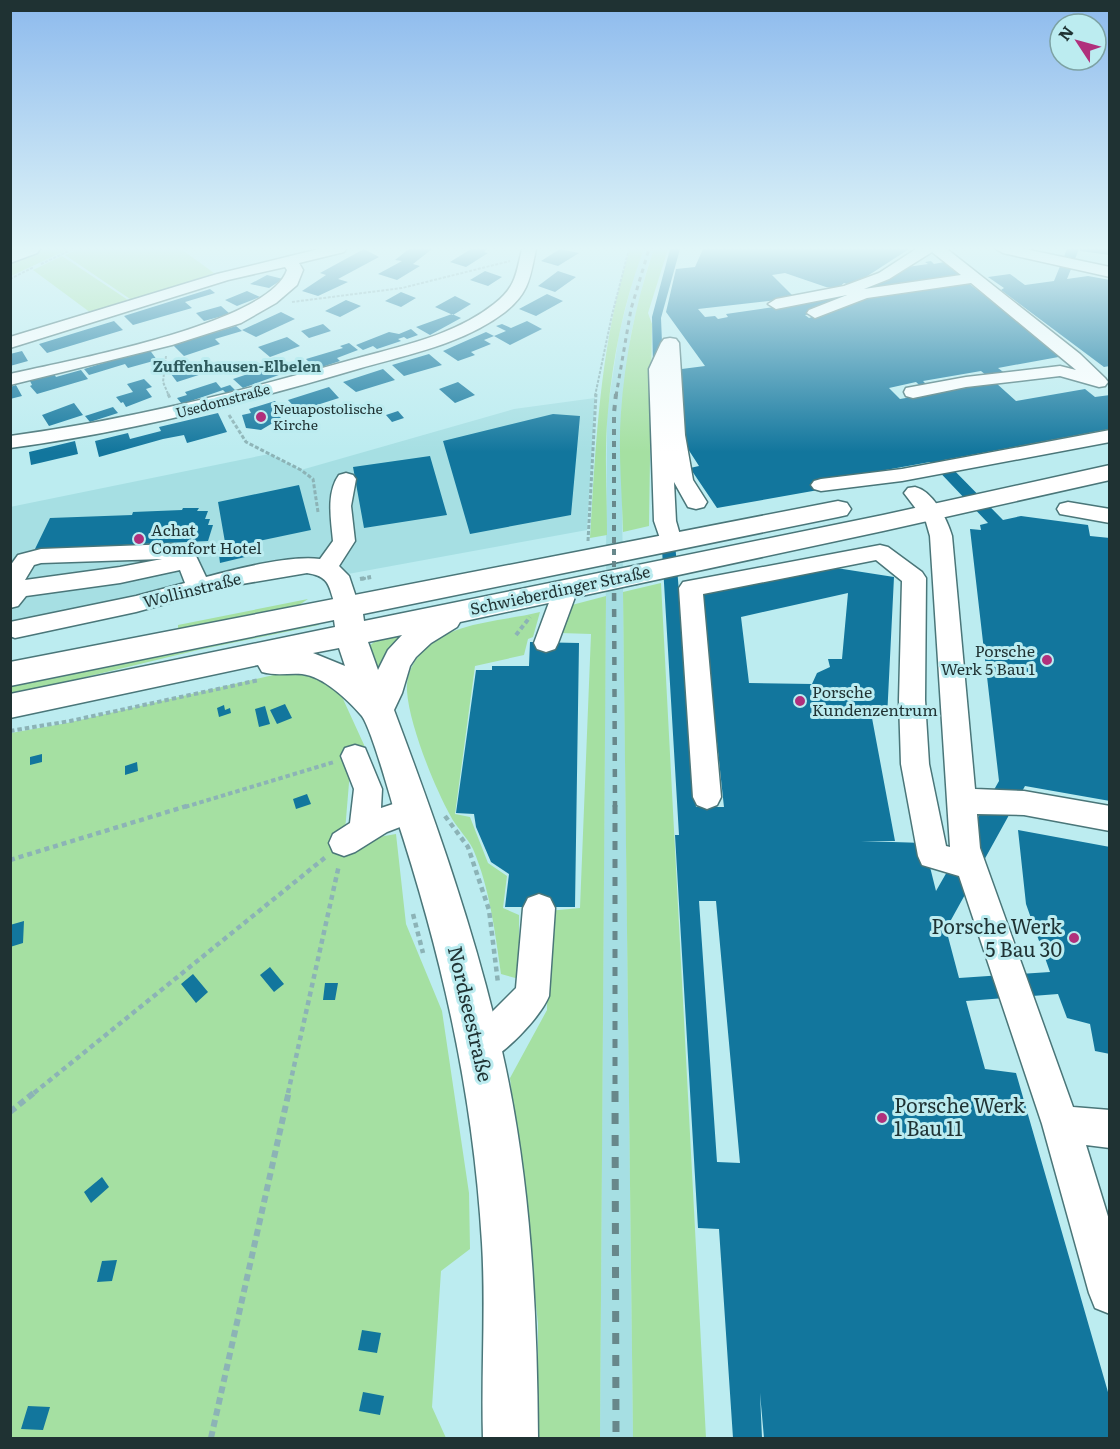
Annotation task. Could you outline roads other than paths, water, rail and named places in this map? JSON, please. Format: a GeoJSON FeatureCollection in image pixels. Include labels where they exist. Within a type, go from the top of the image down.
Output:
{"type":"FeatureCollection","features":[{"type":"Feature","properties":{"kind":"main road","name":"Schwieberdinger Straße"},"geometry":{"type":"LineString","coordinates":[[10,674],[348,620],[467,609],[566,589],[1110,454]]}},
{"type":"Feature","properties":{"kind":"main road","name":"Schwieberdinger Straße"},"geometry":{"type":"LineString","coordinates":[[10,706],[240,657],[348,620],[671,542],[1110,472]]}},
{"type":"Feature","properties":{"kind":"main road"},"geometry":{"type":"LineString","coordinates":[[240,657],[262,666],[288,662],[319,665],[335,675],[377,710],[388,692],[391,674],[409,645],[430,629],[467,609]]}},
{"type":"Feature","properties":{"kind":"main road","name":"Nordseestraße"},"geometry":{"type":"LineString","coordinates":[[348,620],[357,661],[377,710],[425,809],[450,929],[493,1036],[494,1123],[510,1303],[510,1438]]}},
{"type":"Feature","properties":{"kind":"street"},"geometry":{"type":"LineString","coordinates":[[10,343],[95,317]]}},
{"type":"Feature","properties":{"kind":"street"},"geometry":{"type":"LineString","coordinates":[[10,380],[166,341],[239,317]]}},
{"type":"Feature","properties":{"kind":"street","name":"Usedomstraße"},"geometry":{"type":"LineString","coordinates":[[10,442],[72,435],[182,413],[386,355],[476,324],[485,317]]}},
{"type":"Feature","properties":{"kind":"street"},"geometry":{"type":"LineString","coordinates":[[1022,317],[1104,383]]}},
{"type":"Feature","properties":{"kind":"street"},"geometry":{"type":"LineString","coordinates":[[667,322],[675,435],[683,480],[696,502]]}},
{"type":"Feature","properties":{"kind":"street"},"geometry":{"type":"LineString","coordinates":[[670,343],[658,369],[665,521],[671,542]]}},
{"type":"Feature","properties":{"kind":"street"},"geometry":{"type":"LineString","coordinates":[[913,392],[966,382],[1060,371],[1104,383]]}},
{"type":"Feature","properties":{"kind":"street"},"geometry":{"type":"LineString","coordinates":[[821,485],[902,475],[1110,436]]}},
{"type":"Feature","properties":{"kind":"street"},"geometry":{"type":"LineString","coordinates":[[662,462],[690,454]]}},
{"type":"Feature","properties":{"kind":"street"},"geometry":{"type":"LineString","coordinates":[[346,479],[340,506],[344,541],[326,568],[337,576],[348,620]]}},
{"type":"Feature","properties":{"kind":"street"},"geometry":{"type":"LineString","coordinates":[[923,502],[937,520],[941,536],[965,848],[1061,1124],[1110,1293]]}},
{"type":"Feature","properties":{"kind":"street"},"geometry":{"type":"LineString","coordinates":[[1068,509],[1110,516]]}},
{"type":"Feature","properties":{"kind":"street"},"geometry":{"type":"LineString","coordinates":[[10,586],[26,561],[41,556],[176,550],[185,554],[198,587]]}},
{"type":"Feature","properties":{"kind":"street"},"geometry":{"type":"LineString","coordinates":[[707,797],[691,588],[880,552],[914,578],[912,700],[915,764],[933,856],[972,866]]}},
{"type":"Feature","properties":{"kind":"street"},"geometry":{"type":"LineString","coordinates":[[10,600],[19,589],[120,575],[188,561]]}},
{"type":"Feature","properties":{"kind":"street","name":"Wollinstraße"},"geometry":{"type":"LineString","coordinates":[[12,629],[136,604],[230,578],[307,565],[326,568]]}},
{"type":"Feature","properties":{"kind":"street"},"geometry":{"type":"LineString","coordinates":[[546,642],[566,589]]}},
{"type":"Feature","properties":{"kind":"street"},"geometry":{"type":"LineString","coordinates":[[356,756],[368,789],[354,835],[384,818],[425,809]]}},
{"type":"Feature","properties":{"kind":"street"},"geometry":{"type":"LineString","coordinates":[[961,801],[1024,803],[1110,819]]}},
{"type":"Feature","properties":{"kind":"street"},"geometry":{"type":"LineString","coordinates":[[493,1036],[532,996],[538,908]]}},
{"type":"Feature","properties":{"kind":"street"},"geometry":{"type":"LineString","coordinates":[[1061,1124],[1110,1129]]}},
{"type":"Feature","properties":{"kind":"railway"},"geometry":{"type":"LineString","coordinates":[[616,396],[630,317]]}},
{"type":"Feature","properties":{"kind":"railway"},"geometry":{"type":"LineString","coordinates":[[614,577],[616,394]]}},
{"type":"Feature","properties":{"kind":"railway"},"geometry":{"type":"LineString","coordinates":[[614,577],[615,807]]}},
{"type":"Feature","properties":{"kind":"railway"},"geometry":{"type":"LineString","coordinates":[[615,807],[615,1091]]}},
{"type":"Feature","properties":{"kind":"railway"},"geometry":{"type":"LineString","coordinates":[[615,1091],[616,1438]]}},
{"type":"Feature","properties":{"kind":"place","name":"Neuapostolische Kirche"},"geometry":{"type":"Point","coordinates":[261,417]}},
{"type":"Feature","properties":{"kind":"place","name":"Achat Comfort Hotel"},"geometry":{"type":"Point","coordinates":[139,539]}},
{"type":"Feature","properties":{"kind":"place","name":"Porsche Werk 5 Bau 1"},"geometry":{"type":"Point","coordinates":[1047,660]}},
{"type":"Feature","properties":{"kind":"place","name":"Porsche Kundenzentrum"},"geometry":{"type":"Point","coordinates":[800,701]}},
{"type":"Feature","properties":{"kind":"place","name":"Porsche Werk 5 Bau 30"},"geometry":{"type":"Point","coordinates":[1074,938]}},
{"type":"Feature","properties":{"kind":"place","name":"Porsche Werk 1 Bau 11"},"geometry":{"type":"Point","coordinates":[882,1118]}},
{"type":"Feature","properties":{"kind":"district","name":"Zuffenhausen-Elbelen"},"geometry":{"type":"Point","coordinates":[237,367]}}]}
